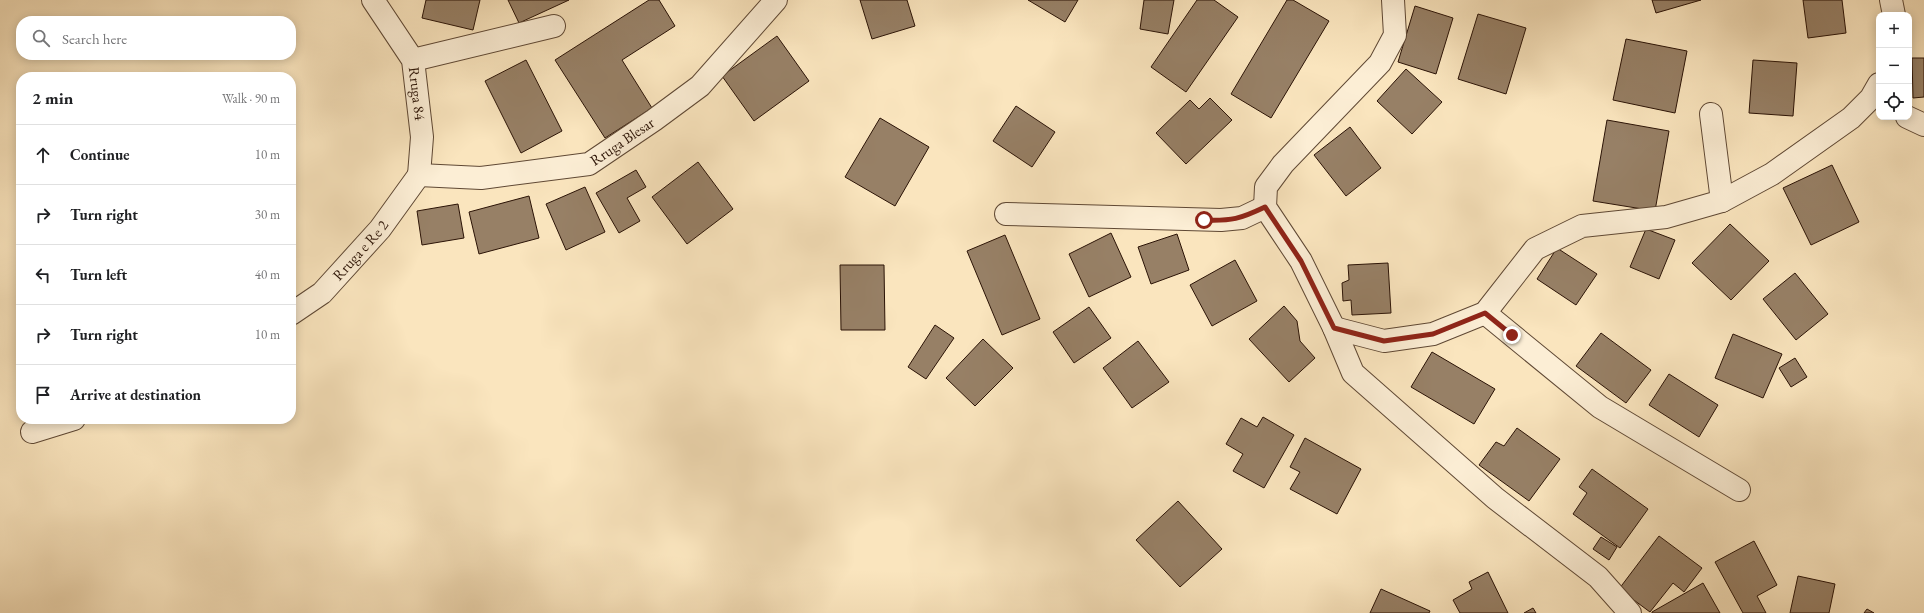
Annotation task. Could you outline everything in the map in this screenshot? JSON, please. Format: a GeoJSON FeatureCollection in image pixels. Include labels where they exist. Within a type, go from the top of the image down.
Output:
{"type":"FeatureCollection","features":[{"type":"Feature","properties":{"kind":"street","name":"Rruga 84"},"geometry":{"type":"LineString","coordinates":[[373,0],[413,60],[422,137],[419,175]]}},
{"type":"Feature","properties":{"kind":"street","name":"Rruga Blesar"},"geometry":{"type":"LineString","coordinates":[[419,175],[481,178],[589,164],[654,120],[700,86],[776,0]]}},
{"type":"Feature","properties":{"kind":"street"},"geometry":{"type":"LineString","coordinates":[[1393,0],[1395,35],[1380,63],[1283,164],[1266,187],[1265,207],[1301,261],[1354,373],[1495,498],[1598,577],[1630,613]]}},
{"type":"Feature","properties":{"kind":"street"},"geometry":{"type":"LineString","coordinates":[[1892,0],[1894,12]]}},
{"type":"Feature","properties":{"kind":"street"},"geometry":{"type":"LineString","coordinates":[[413,60],[554,26]]}},
{"type":"Feature","properties":{"kind":"street"},"geometry":{"type":"LineString","coordinates":[[1334,328],[1384,341],[1433,334],[1485,313],[1535,249],[1582,226],[1666,217],[1722,201],[1772,174],[1851,118],[1876,95]]}},
{"type":"Feature","properties":{"kind":"street"},"geometry":{"type":"LineString","coordinates":[[1711,114],[1722,201]]}},
{"type":"Feature","properties":{"kind":"street"},"geometry":{"type":"LineString","coordinates":[[1912,119],[1924,125]]}},
{"type":"Feature","properties":{"kind":"street","name":"Rruga e Re 2"},"geometry":{"type":"LineString","coordinates":[[296,310],[322,292],[380,229],[419,175]]}},
{"type":"Feature","properties":{"kind":"street"},"geometry":{"type":"LineString","coordinates":[[1006,214],[1221,220],[1242,218],[1265,207]]}},
{"type":"Feature","properties":{"kind":"street"},"geometry":{"type":"LineString","coordinates":[[1485,313],[1600,407],[1739,490]]}},
{"type":"Feature","properties":{"kind":"street"},"geometry":{"type":"LineString","coordinates":[[32,432],[58,424]]}},
{"type":"Feature","properties":{"kind":"building"},"geometry":{"type":"Polygon","coordinates":[[[426,0],[480,0],[473,30],[422,18],[426,0]]]}},
{"type":"Feature","properties":{"kind":"building"},"geometry":{"type":"Polygon","coordinates":[[[508,0],[569,0],[519,23],[508,0]]]}},
{"type":"Feature","properties":{"kind":"building"},"geometry":{"type":"Polygon","coordinates":[[[649,0],[659,0],[675,26],[622,60],[652,108],[605,138],[555,60],[649,0]]]}},
{"type":"Feature","properties":{"kind":"building"},"geometry":{"type":"Polygon","coordinates":[[[860,0],[907,0],[915,26],[872,39],[860,0]]]}},
{"type":"Feature","properties":{"kind":"building"},"geometry":{"type":"Polygon","coordinates":[[[1028,0],[1078,0],[1065,22],[1028,0]]]}},
{"type":"Feature","properties":{"kind":"building"},"geometry":{"type":"Polygon","coordinates":[[[1144,0],[1174,0],[1168,34],[1140,29],[1144,0]]]}},
{"type":"Feature","properties":{"kind":"building"},"geometry":{"type":"Polygon","coordinates":[[[1197,0],[1214,0],[1238,17],[1186,92],[1151,67],[1197,0]]]}},
{"type":"Feature","properties":{"kind":"building"},"geometry":{"type":"Polygon","coordinates":[[[1287,0],[1293,0],[1329,21],[1271,118],[1231,94],[1287,0]]]}},
{"type":"Feature","properties":{"kind":"building"},"geometry":{"type":"Polygon","coordinates":[[[1652,0],[1701,0],[1656,13],[1652,0]]]}},
{"type":"Feature","properties":{"kind":"building"},"geometry":{"type":"Polygon","coordinates":[[[1803,0],[1842,0],[1846,33],[1808,38],[1803,0]]]}},
{"type":"Feature","properties":{"kind":"building"},"geometry":{"type":"Polygon","coordinates":[[[1415,6],[1453,18],[1436,74],[1398,62],[1415,6]]]}},
{"type":"Feature","properties":{"kind":"building"},"geometry":{"type":"Polygon","coordinates":[[[1478,14],[1526,28],[1506,94],[1458,79],[1478,14]]]}},
{"type":"Feature","properties":{"kind":"building"},"geometry":{"type":"Polygon","coordinates":[[[777,36],[809,81],[754,121],[722,76],[777,36]]]}},
{"type":"Feature","properties":{"kind":"building"},"geometry":{"type":"Polygon","coordinates":[[[1626,39],[1687,51],[1675,113],[1613,100],[1626,39]]]}},
{"type":"Feature","properties":{"kind":"building"},"geometry":{"type":"Polygon","coordinates":[[[1912,58],[1924,58],[1924,97],[1913,98],[1912,58]]]}},
{"type":"Feature","properties":{"kind":"building"},"geometry":{"type":"Polygon","coordinates":[[[526,60],[562,131],[521,153],[485,81],[526,60]]]}},
{"type":"Feature","properties":{"kind":"building"},"geometry":{"type":"Polygon","coordinates":[[[1753,60],[1797,63],[1793,116],[1749,113],[1753,60]]]}},
{"type":"Feature","properties":{"kind":"building"},"geometry":{"type":"Polygon","coordinates":[[[1406,69],[1442,102],[1412,134],[1377,101],[1406,69]]]}},
{"type":"Feature","properties":{"kind":"building"},"geometry":{"type":"Polygon","coordinates":[[[1210,98],[1232,120],[1186,164],[1156,133],[1190,100],[1199,109],[1210,98]]]}},
{"type":"Feature","properties":{"kind":"building"},"geometry":{"type":"Polygon","coordinates":[[[1016,106],[1055,132],[1032,167],[993,141],[1016,106]]]}},
{"type":"Feature","properties":{"kind":"building"},"geometry":{"type":"Polygon","coordinates":[[[880,118],[929,147],[895,206],[845,177],[880,118]]]}},
{"type":"Feature","properties":{"kind":"building"},"geometry":{"type":"Polygon","coordinates":[[[1607,120],[1669,131],[1655,211],[1593,201],[1607,120]]]}},
{"type":"Feature","properties":{"kind":"building"},"geometry":{"type":"Polygon","coordinates":[[[1350,127],[1381,168],[1346,196],[1314,155],[1350,127]]]}},
{"type":"Feature","properties":{"kind":"building"},"geometry":{"type":"Polygon","coordinates":[[[698,162],[733,209],[687,244],[652,197],[698,162]]]}},
{"type":"Feature","properties":{"kind":"building"},"geometry":{"type":"Polygon","coordinates":[[[1832,165],[1859,222],[1811,245],[1783,188],[1832,165]]]}},
{"type":"Feature","properties":{"kind":"building"},"geometry":{"type":"Polygon","coordinates":[[[636,170],[646,187],[627,198],[640,221],[619,233],[596,193],[636,170]]]}},
{"type":"Feature","properties":{"kind":"building"},"geometry":{"type":"Polygon","coordinates":[[[585,187],[605,232],[566,250],[546,204],[585,187]]]}},
{"type":"Feature","properties":{"kind":"building"},"geometry":{"type":"Polygon","coordinates":[[[529,196],[539,238],[479,254],[469,212],[529,196]]]}},
{"type":"Feature","properties":{"kind":"building"},"geometry":{"type":"Polygon","coordinates":[[[458,204],[464,238],[422,245],[417,211],[458,204]]]}},
{"type":"Feature","properties":{"kind":"building"},"geometry":{"type":"Polygon","coordinates":[[[1730,224],[1769,261],[1731,300],[1692,263],[1730,224]]]}},
{"type":"Feature","properties":{"kind":"building"},"geometry":{"type":"Polygon","coordinates":[[[1646,229],[1675,240],[1659,279],[1630,267],[1646,229]]]}},
{"type":"Feature","properties":{"kind":"building"},"geometry":{"type":"Polygon","coordinates":[[[1111,233],[1131,277],[1089,297],[1069,254],[1111,233]]]}},
{"type":"Feature","properties":{"kind":"building"},"geometry":{"type":"Polygon","coordinates":[[[1177,234],[1189,270],[1151,284],[1138,247],[1177,234]]]}},
{"type":"Feature","properties":{"kind":"building"},"geometry":{"type":"Polygon","coordinates":[[[1005,235],[1040,319],[1002,335],[967,251],[1005,235]]]}},
{"type":"Feature","properties":{"kind":"building"},"geometry":{"type":"Polygon","coordinates":[[[1557,248],[1597,274],[1576,305],[1537,279],[1557,248]]]}},
{"type":"Feature","properties":{"kind":"building"},"geometry":{"type":"Polygon","coordinates":[[[1235,260],[1257,301],[1212,326],[1190,285],[1235,260]]]}},
{"type":"Feature","properties":{"kind":"building"},"geometry":{"type":"Polygon","coordinates":[[[1388,263],[1391,313],[1352,315],[1351,300],[1343,301],[1342,283],[1349,280],[1348,265],[1388,263]]]}},
{"type":"Feature","properties":{"kind":"building"},"geometry":{"type":"Polygon","coordinates":[[[840,265],[884,265],[885,330],[841,330],[840,265]]]}},
{"type":"Feature","properties":{"kind":"building"},"geometry":{"type":"Polygon","coordinates":[[[1795,273],[1828,314],[1796,340],[1763,299],[1795,273]]]}},
{"type":"Feature","properties":{"kind":"building"},"geometry":{"type":"Polygon","coordinates":[[[1284,306],[1297,321],[1300,341],[1315,358],[1289,382],[1249,339],[1284,306]]]}},
{"type":"Feature","properties":{"kind":"building"},"geometry":{"type":"Polygon","coordinates":[[[1089,307],[1111,338],[1074,363],[1053,332],[1089,307]]]}},
{"type":"Feature","properties":{"kind":"building"},"geometry":{"type":"Polygon","coordinates":[[[935,325],[954,338],[926,379],[908,367],[935,325]]]}},
{"type":"Feature","properties":{"kind":"building"},"geometry":{"type":"Polygon","coordinates":[[[1601,333],[1651,370],[1626,403],[1576,366],[1601,333]]]}},
{"type":"Feature","properties":{"kind":"building"},"geometry":{"type":"Polygon","coordinates":[[[1733,334],[1782,354],[1763,398],[1715,378],[1733,334]]]}},
{"type":"Feature","properties":{"kind":"building"},"geometry":{"type":"Polygon","coordinates":[[[983,339],[1013,368],[975,406],[946,378],[983,339]]]}},
{"type":"Feature","properties":{"kind":"building"},"geometry":{"type":"Polygon","coordinates":[[[1138,341],[1169,382],[1132,408],[1103,368],[1138,341]]]}},
{"type":"Feature","properties":{"kind":"building"},"geometry":{"type":"Polygon","coordinates":[[[1432,352],[1495,389],[1474,424],[1411,387],[1432,352]]]}},
{"type":"Feature","properties":{"kind":"building"},"geometry":{"type":"Polygon","coordinates":[[[1795,358],[1807,377],[1791,387],[1779,368],[1795,358]]]}},
{"type":"Feature","properties":{"kind":"building"},"geometry":{"type":"Polygon","coordinates":[[[1669,374],[1718,405],[1699,437],[1649,405],[1669,374]]]}},
{"type":"Feature","properties":{"kind":"building"},"geometry":{"type":"Polygon","coordinates":[[[1263,417],[1294,435],[1264,488],[1233,471],[1243,454],[1226,444],[1241,418],[1257,427],[1263,417]]]}},
{"type":"Feature","properties":{"kind":"building"},"geometry":{"type":"Polygon","coordinates":[[[1517,428],[1560,459],[1529,501],[1479,465],[1496,442],[1504,446],[1517,428]]]}},
{"type":"Feature","properties":{"kind":"building"},"geometry":{"type":"Polygon","coordinates":[[[1305,438],[1361,469],[1337,514],[1290,489],[1300,472],[1290,467],[1305,438]]]}},
{"type":"Feature","properties":{"kind":"building"},"geometry":{"type":"Polygon","coordinates":[[[1592,469],[1648,509],[1620,548],[1573,514],[1587,493],[1579,487],[1592,469]]]}},
{"type":"Feature","properties":{"kind":"building"},"geometry":{"type":"Polygon","coordinates":[[[1178,501],[1222,549],[1180,587],[1136,540],[1178,501]]]}},
{"type":"Feature","properties":{"kind":"building"},"geometry":{"type":"Polygon","coordinates":[[[1659,536],[1702,568],[1684,592],[1673,583],[1650,612],[1619,589],[1659,536]]]}},
{"type":"Feature","properties":{"kind":"building"},"geometry":{"type":"Polygon","coordinates":[[[1601,537],[1617,547],[1609,560],[1593,549],[1601,537]]]}},
{"type":"Feature","properties":{"kind":"building"},"geometry":{"type":"Polygon","coordinates":[[[1754,541],[1777,585],[1757,596],[1766,613],[1743,613],[1715,562],[1754,541]]]}},
{"type":"Feature","properties":{"kind":"building"},"geometry":{"type":"Polygon","coordinates":[[[1488,572],[1508,613],[1460,613],[1453,600],[1472,589],[1469,582],[1488,572]]]}},
{"type":"Feature","properties":{"kind":"building"},"geometry":{"type":"Polygon","coordinates":[[[1798,576],[1835,584],[1829,613],[1790,613],[1798,576]]]}},
{"type":"Feature","properties":{"kind":"building"},"geometry":{"type":"Polygon","coordinates":[[[1703,583],[1720,613],[1652,613],[1652,612],[1703,583]]]}},
{"type":"Feature","properties":{"kind":"building"},"geometry":{"type":"Polygon","coordinates":[[[1381,589],[1430,611],[1429,613],[1370,613],[1381,589]]]}},
{"type":"Feature","properties":{"kind":"building"},"geometry":{"type":"Polygon","coordinates":[[[1533,608],[1536,613],[1524,613],[1533,608]]]}},
{"type":"Feature","properties":{"kind":"building"},"geometry":{"type":"Polygon","coordinates":[[[1867,609],[1874,613],[1864,613],[1867,609]]]}},
{"type":"Feature","properties":{"kind":"route"},"geometry":{"type":"LineString","coordinates":[[1204,220],[1242,218],[1265,207],[1301,261],[1334,328],[1384,341],[1433,334],[1485,313],[1512,335]]}}]}
